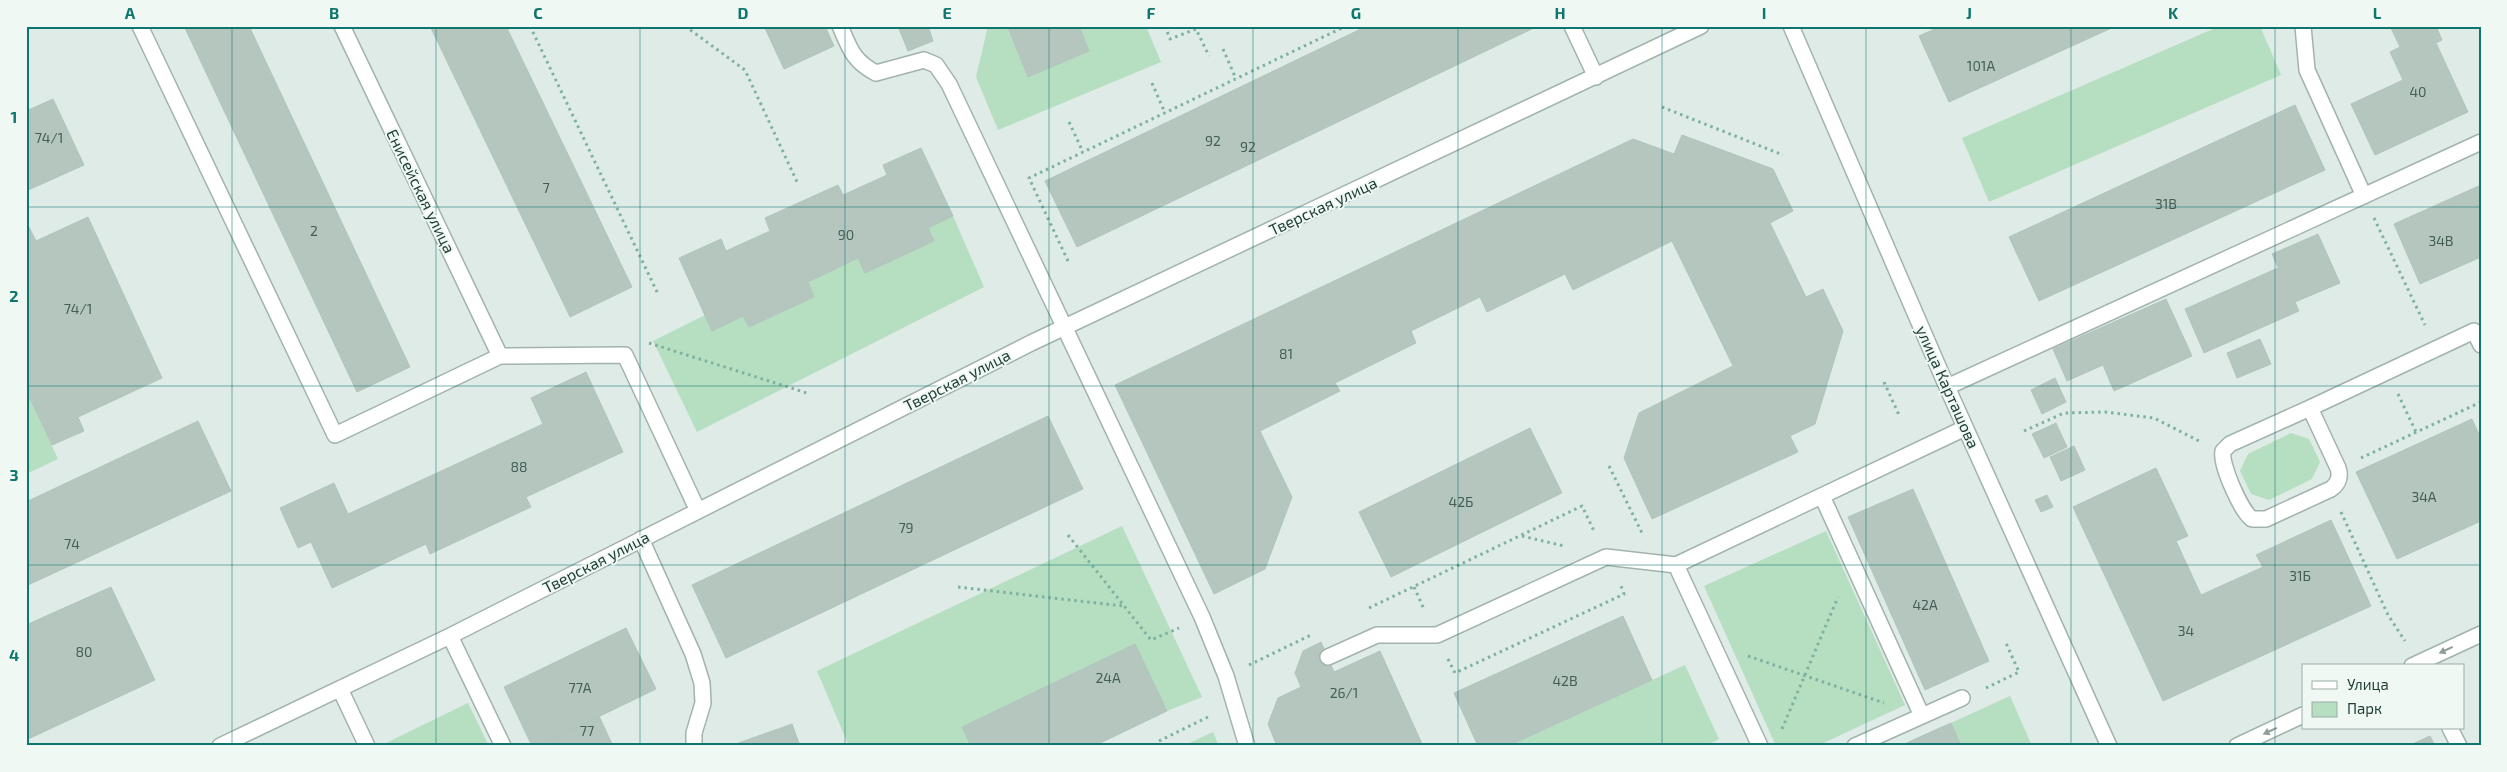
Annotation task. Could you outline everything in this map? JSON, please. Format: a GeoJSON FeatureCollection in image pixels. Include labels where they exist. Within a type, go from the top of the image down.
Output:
{"type":"FeatureCollection","features":[{"type":"Feature","properties":{"kind":"street"},"geometry":{"type":"LineString","coordinates":[[140,26],[335,435],[500,356],[625,355],[698,511]]}},
{"type":"Feature","properties":{"kind":"street","name":"Енисейская улица"},"geometry":{"type":"LineString","coordinates":[[342,26],[500,356]]}},
{"type":"Feature","properties":{"kind":"street"},"geometry":{"type":"LineString","coordinates":[[840,26],[850,50],[860,65],[876,73],[924,60],[936,65],[949,84],[1202,617],[1226,676],[1247,746]]}},
{"type":"Feature","properties":{"kind":"street"},"geometry":{"type":"LineString","coordinates":[[1572,26],[1596,77]]}},
{"type":"Feature","properties":{"kind":"street","name":"Тверская улица"},"geometry":{"type":"LineString","coordinates":[[220,746],[450,636],[1064,327],[1701,26]]}},
{"type":"Feature","properties":{"kind":"street","name":"улица Карташова"},"geometry":{"type":"LineString","coordinates":[[1791,26],[1965,428],[2109,746]]}},
{"type":"Feature","properties":{"kind":"street"},"geometry":{"type":"LineString","coordinates":[[2303,26],[2308,70],[2364,196]]}},
{"type":"Feature","properties":{"kind":"street"},"geometry":{"type":"LineString","coordinates":[[1947,387],[2481,142]]}},
{"type":"Feature","properties":{"kind":"street"},"geometry":{"type":"LineString","coordinates":[[2310,408],[2338,468],[2339,478],[2331,489],[2266,519],[2256,521],[2245,512],[2224,465],[2223,453],[2230,444],[2474,331],[2481,345]]}},
{"type":"Feature","properties":{"kind":"street"},"geometry":{"type":"LineString","coordinates":[[1328,657],[1377,635],[1437,635],[1606,557],[1676,565],[1965,428]]}},
{"type":"Feature","properties":{"kind":"street"},"geometry":{"type":"LineString","coordinates":[[1822,496],[1922,716]]}},
{"type":"Feature","properties":{"kind":"street"},"geometry":{"type":"LineString","coordinates":[[641,539],[693,654],[702,683],[703,703],[694,733],[694,746]]}},
{"type":"Feature","properties":{"kind":"street"},"geometry":{"type":"LineString","coordinates":[[1676,565],[1760,746]]}},
{"type":"Feature","properties":{"kind":"street"},"geometry":{"type":"LineString","coordinates":[[2420,664],[2481,634]]}},
{"type":"Feature","properties":{"kind":"street"},"geometry":{"type":"LineString","coordinates":[[450,636],[503,746]]}},
{"type":"Feature","properties":{"kind":"street"},"geometry":{"type":"LineString","coordinates":[[340,689],[367,746]]}},
{"type":"Feature","properties":{"kind":"street"},"geometry":{"type":"LineString","coordinates":[[1855,746],[1962,698]]}},
{"type":"Feature","properties":{"kind":"street"},"geometry":{"type":"LineString","coordinates":[[2237,746],[2302,716]]}},
{"type":"Feature","properties":{"kind":"street"},"geometry":{"type":"LineString","coordinates":[[2451,730],[2459,746]]}},
{"type":"Feature","properties":{"kind":"path"},"geometry":{"type":"LineString","coordinates":[[530,26],[658,294]]}},
{"type":"Feature","properties":{"kind":"path"},"geometry":{"type":"LineString","coordinates":[[685,26],[746,70],[798,184]]}},
{"type":"Feature","properties":{"kind":"path"},"geometry":{"type":"LineString","coordinates":[[1165,26],[1170,39],[1196,29],[1209,56]]}},
{"type":"Feature","properties":{"kind":"path"},"geometry":{"type":"LineString","coordinates":[[1068,261],[1029,178],[1346,26]]}},
{"type":"Feature","properties":{"kind":"path"},"geometry":{"type":"LineString","coordinates":[[1223,49],[1236,79]]}},
{"type":"Feature","properties":{"kind":"path"},"geometry":{"type":"LineString","coordinates":[[1152,83],[1166,113]]}},
{"type":"Feature","properties":{"kind":"path"},"geometry":{"type":"LineString","coordinates":[[1662,107],[1783,155]]}},
{"type":"Feature","properties":{"kind":"path"},"geometry":{"type":"LineString","coordinates":[[1069,122],[1083,152]]}},
{"type":"Feature","properties":{"kind":"path"},"geometry":{"type":"LineString","coordinates":[[2364,196],[2436,348]]}},
{"type":"Feature","properties":{"kind":"path"},"geometry":{"type":"LineString","coordinates":[[643,341],[810,394]]}},
{"type":"Feature","properties":{"kind":"path"},"geometry":{"type":"LineString","coordinates":[[2387,371],[2416,432]]}},
{"type":"Feature","properties":{"kind":"path"},"geometry":{"type":"LineString","coordinates":[[1884,382],[1899,415]]}},
{"type":"Feature","properties":{"kind":"path"},"geometry":{"type":"LineString","coordinates":[[2338,468],[2481,402]]}},
{"type":"Feature","properties":{"kind":"path"},"geometry":{"type":"LineString","coordinates":[[2024,431],[2064,413],[2105,412],[2154,418],[2223,453]]}},
{"type":"Feature","properties":{"kind":"path"},"geometry":{"type":"LineString","coordinates":[[1610,466],[1638,526]]}},
{"type":"Feature","properties":{"kind":"path"},"geometry":{"type":"LineString","coordinates":[[2331,489],[2388,615],[2404,639]]}},
{"type":"Feature","properties":{"kind":"path"},"geometry":{"type":"LineString","coordinates":[[1360,612],[1582,506],[1624,594],[1455,674],[1437,635]]}},
{"type":"Feature","properties":{"kind":"path"},"geometry":{"type":"LineString","coordinates":[[1068,535],[1152,640],[1202,617]]}},
{"type":"Feature","properties":{"kind":"path"},"geometry":{"type":"LineString","coordinates":[[1778,737],[1852,562]]}},
{"type":"Feature","properties":{"kind":"path"},"geometry":{"type":"LineString","coordinates":[[958,587],[1124,606]]}},
{"type":"Feature","properties":{"kind":"path"},"geometry":{"type":"LineString","coordinates":[[1226,676],[1315,633]]}},
{"type":"Feature","properties":{"kind":"path"},"geometry":{"type":"LineString","coordinates":[[1713,643],[1922,716]]}},
{"type":"Feature","properties":{"kind":"path"},"geometry":{"type":"LineString","coordinates":[[1962,698],[2019,672],[2006,643]]}},
{"type":"Feature","properties":{"kind":"path"},"geometry":{"type":"LineString","coordinates":[[1159,740],[1206,718]]}},
{"type":"Feature","properties":{"kind":"green space"},"geometry":{"type":"Polygon","coordinates":[[[988,26],[1006,26],[1028,77],[1089,51],[1079,26],[1146,26],[1161,62],[998,130],[976,77],[988,26]]]}},
{"type":"Feature","properties":{"kind":"green space"},"geometry":{"type":"Polygon","coordinates":[[[2220,26],[2260,26],[2281,75],[1989,202],[1962,138],[2220,26]]]}},
{"type":"Feature","properties":{"kind":"green space"},"geometry":{"type":"Polygon","coordinates":[[[953,216],[984,287],[697,432],[653,341],[705,315],[712,330],[743,316],[749,327],[814,297],[808,282],[858,258],[865,272],[933,241],[928,228],[953,216]]]}},
{"type":"Feature","properties":{"kind":"green space"},"geometry":{"type":"Polygon","coordinates":[[[26,390],[58,459],[26,474],[26,390]]]}},
{"type":"Feature","properties":{"kind":"green space"},"geometry":{"type":"Polygon","coordinates":[[[2291,433],[2309,439],[2320,462],[2312,479],[2269,500],[2251,494],[2240,471],[2248,454],[2291,433]]]}},
{"type":"Feature","properties":{"kind":"green space"},"geometry":{"type":"Polygon","coordinates":[[[1122,526],[1202,697],[1167,711],[1135,645],[962,727],[971,746],[849,746],[817,671],[1122,526]]]}},
{"type":"Feature","properties":{"kind":"green space"},"geometry":{"type":"Polygon","coordinates":[[[1826,531],[1905,705],[1817,746],[1776,746],[1704,586],[1826,531]]]}},
{"type":"Feature","properties":{"kind":"green space"},"geometry":{"type":"Polygon","coordinates":[[[1685,665],[1719,739],[1705,746],[1508,746],[1685,665]]]}},
{"type":"Feature","properties":{"kind":"green space"},"geometry":{"type":"Polygon","coordinates":[[[2010,696],[2032,746],[1961,746],[1951,723],[2010,696]]]}},
{"type":"Feature","properties":{"kind":"green space"},"geometry":{"type":"Polygon","coordinates":[[[468,703],[489,746],[387,746],[386,743],[468,703]]]}},
{"type":"Feature","properties":{"kind":"green space"},"geometry":{"type":"Polygon","coordinates":[[[1213,732],[1219,746],[1183,746],[1213,732]]]}},
{"type":"Feature","properties":{"kind":"building"},"geometry":{"type":"Polygon","coordinates":[[[184,26],[249,26],[410,367],[357,392],[184,26]]]}},
{"type":"Feature","properties":{"kind":"building"},"geometry":{"type":"Polygon","coordinates":[[[430,26],[506,26],[632,287],[570,317],[430,26]]]}},
{"type":"Feature","properties":{"kind":"building"},"geometry":{"type":"Polygon","coordinates":[[[764,26],[825,26],[834,46],[784,69],[764,26]]]}},
{"type":"Feature","properties":{"kind":"building"},"geometry":{"type":"Polygon","coordinates":[[[898,26],[928,26],[933,41],[908,51],[898,26]]]}},
{"type":"Feature","properties":{"kind":"building"},"geometry":{"type":"Polygon","coordinates":[[[1007,26],[1079,26],[1089,51],[1028,77],[1007,26]]]}},
{"type":"Feature","properties":{"kind":"building"},"geometry":{"type":"Polygon","coordinates":[[[1367,26],[1538,26],[1077,247],[1045,181],[1367,26]]]}},
{"type":"Feature","properties":{"kind":"building"},"geometry":{"type":"Polygon","coordinates":[[[1941,26],[2116,26],[1949,102],[1919,36],[1941,26]]]}},
{"type":"Feature","properties":{"kind":"building"},"geometry":{"type":"Polygon","coordinates":[[[2390,26],[2436,26],[2442,40],[2436,43],[2468,112],[2375,155],[2351,104],[2403,80],[2390,52],[2400,47],[2390,26]]]}},
{"type":"Feature","properties":{"kind":"building"},"geometry":{"type":"Polygon","coordinates":[[[53,99],[84,165],[26,191],[26,111],[53,99]]]}},
{"type":"Feature","properties":{"kind":"building"},"geometry":{"type":"Polygon","coordinates":[[[2295,105],[2325,170],[2039,301],[2009,237],[2295,105]]]}},
{"type":"Feature","properties":{"kind":"building"},"geometry":{"type":"Polygon","coordinates":[[[1682,135],[1773,169],[1793,211],[1770,223],[1806,297],[1823,289],[1843,331],[1815,424],[1790,436],[1798,452],[1652,519],[1624,458],[1639,413],[1733,366],[1672,241],[1573,290],[1565,274],[1487,312],[1480,297],[1411,331],[1416,343],[1335,383],[1340,391],[1260,431],[1292,497],[1265,569],[1214,594],[1115,385],[1633,139],[1674,154],[1682,135]]]}},
{"type":"Feature","properties":{"kind":"building"},"geometry":{"type":"Polygon","coordinates":[[[921,148],[953,216],[928,228],[934,241],[865,273],[858,258],[808,282],[814,297],[749,327],[743,316],[712,331],[679,258],[721,239],[726,251],[770,231],[765,218],[838,185],[843,195],[887,175],[883,165],[921,148]]]}},
{"type":"Feature","properties":{"kind":"building"},"geometry":{"type":"Polygon","coordinates":[[[2481,185],[2481,257],[2420,284],[2394,224],[2481,185]]]}},
{"type":"Feature","properties":{"kind":"building"},"geometry":{"type":"Polygon","coordinates":[[[88,217],[162,378],[78,417],[84,431],[52,445],[26,390],[26,221],[36,241],[88,217]]]}},
{"type":"Feature","properties":{"kind":"building"},"geometry":{"type":"Polygon","coordinates":[[[2318,234],[2340,283],[2295,302],[2299,311],[2204,353],[2185,309],[2278,268],[2272,254],[2318,234]]]}},
{"type":"Feature","properties":{"kind":"building"},"geometry":{"type":"Polygon","coordinates":[[[2166,299],[2192,356],[2114,391],[2103,365],[2067,381],[2053,349],[2166,299]]]}},
{"type":"Feature","properties":{"kind":"building"},"geometry":{"type":"Polygon","coordinates":[[[2260,339],[2271,364],[2237,378],[2227,353],[2260,339]]]}},
{"type":"Feature","properties":{"kind":"building"},"geometry":{"type":"Polygon","coordinates":[[[586,372],[623,452],[526,497],[531,507],[430,554],[426,544],[332,588],[311,542],[298,548],[280,508],[334,483],[348,514],[543,424],[531,398],[586,372]]]}},
{"type":"Feature","properties":{"kind":"building"},"geometry":{"type":"Polygon","coordinates":[[[2055,378],[2066,402],[2042,414],[2031,390],[2055,378]]]}},
{"type":"Feature","properties":{"kind":"building"},"geometry":{"type":"Polygon","coordinates":[[[1048,416],[1083,489],[726,658],[692,585],[1048,416]]]}},
{"type":"Feature","properties":{"kind":"building"},"geometry":{"type":"Polygon","coordinates":[[[2472,419],[2481,439],[2481,521],[2397,559],[2356,472],[2472,419]]]}},
{"type":"Feature","properties":{"kind":"building"},"geometry":{"type":"Polygon","coordinates":[[[198,421],[231,491],[26,586],[26,502],[198,421]]]}},
{"type":"Feature","properties":{"kind":"building"},"geometry":{"type":"Polygon","coordinates":[[[2056,423],[2067,447],[2044,458],[2032,434],[2056,423]]]}},
{"type":"Feature","properties":{"kind":"building"},"geometry":{"type":"Polygon","coordinates":[[[1530,428],[1562,493],[1391,577],[1359,512],[1530,428]]]}},
{"type":"Feature","properties":{"kind":"building"},"geometry":{"type":"Polygon","coordinates":[[[2074,446],[2085,470],[2061,481],[2050,457],[2074,446]]]}},
{"type":"Feature","properties":{"kind":"building"},"geometry":{"type":"Polygon","coordinates":[[[2156,468],[2188,536],[2176,541],[2201,595],[2263,567],[2256,555],[2331,520],[2371,606],[2163,701],[2073,507],[2156,468]]]}},
{"type":"Feature","properties":{"kind":"building"},"geometry":{"type":"Polygon","coordinates":[[[1913,489],[1989,661],[1925,690],[1848,517],[1913,489]]]}},
{"type":"Feature","properties":{"kind":"building"},"geometry":{"type":"Polygon","coordinates":[[[2047,495],[2053,507],[2041,512],[2035,500],[2047,495]]]}},
{"type":"Feature","properties":{"kind":"building"},"geometry":{"type":"Polygon","coordinates":[[[111,587],[155,680],[26,740],[26,625],[111,587]]]}},
{"type":"Feature","properties":{"kind":"building"},"geometry":{"type":"Polygon","coordinates":[[[1623,616],[1652,680],[1508,746],[1478,746],[1454,693],[1623,616]]]}},
{"type":"Feature","properties":{"kind":"building"},"geometry":{"type":"Polygon","coordinates":[[[626,628],[656,689],[538,746],[532,746],[504,687],[626,628]]]}},
{"type":"Feature","properties":{"kind":"building"},"geometry":{"type":"Polygon","coordinates":[[[1321,642],[1334,672],[1380,651],[1423,746],[1277,746],[1268,724],[1278,698],[1301,687],[1295,673],[1303,651],[1321,642]]]}},
{"type":"Feature","properties":{"kind":"building"},"geometry":{"type":"Polygon","coordinates":[[[1135,644],[1167,711],[1094,746],[971,746],[962,727],[1135,644]]]}},
{"type":"Feature","properties":{"kind":"building"},"geometry":{"type":"Polygon","coordinates":[[[599,716],[613,746],[538,746],[599,716]]]}},
{"type":"Feature","properties":{"kind":"building"},"geometry":{"type":"Polygon","coordinates":[[[1951,723],[1961,746],[1901,746],[1913,740],[1951,723]]]}},
{"type":"Feature","properties":{"kind":"building"},"geometry":{"type":"Polygon","coordinates":[[[792,724],[800,746],[730,746],[792,724]]]}},
{"type":"Feature","properties":{"kind":"building"},"geometry":{"type":"Polygon","coordinates":[[[2430,736],[2435,746],[2408,746],[2430,736]]]}}]}
